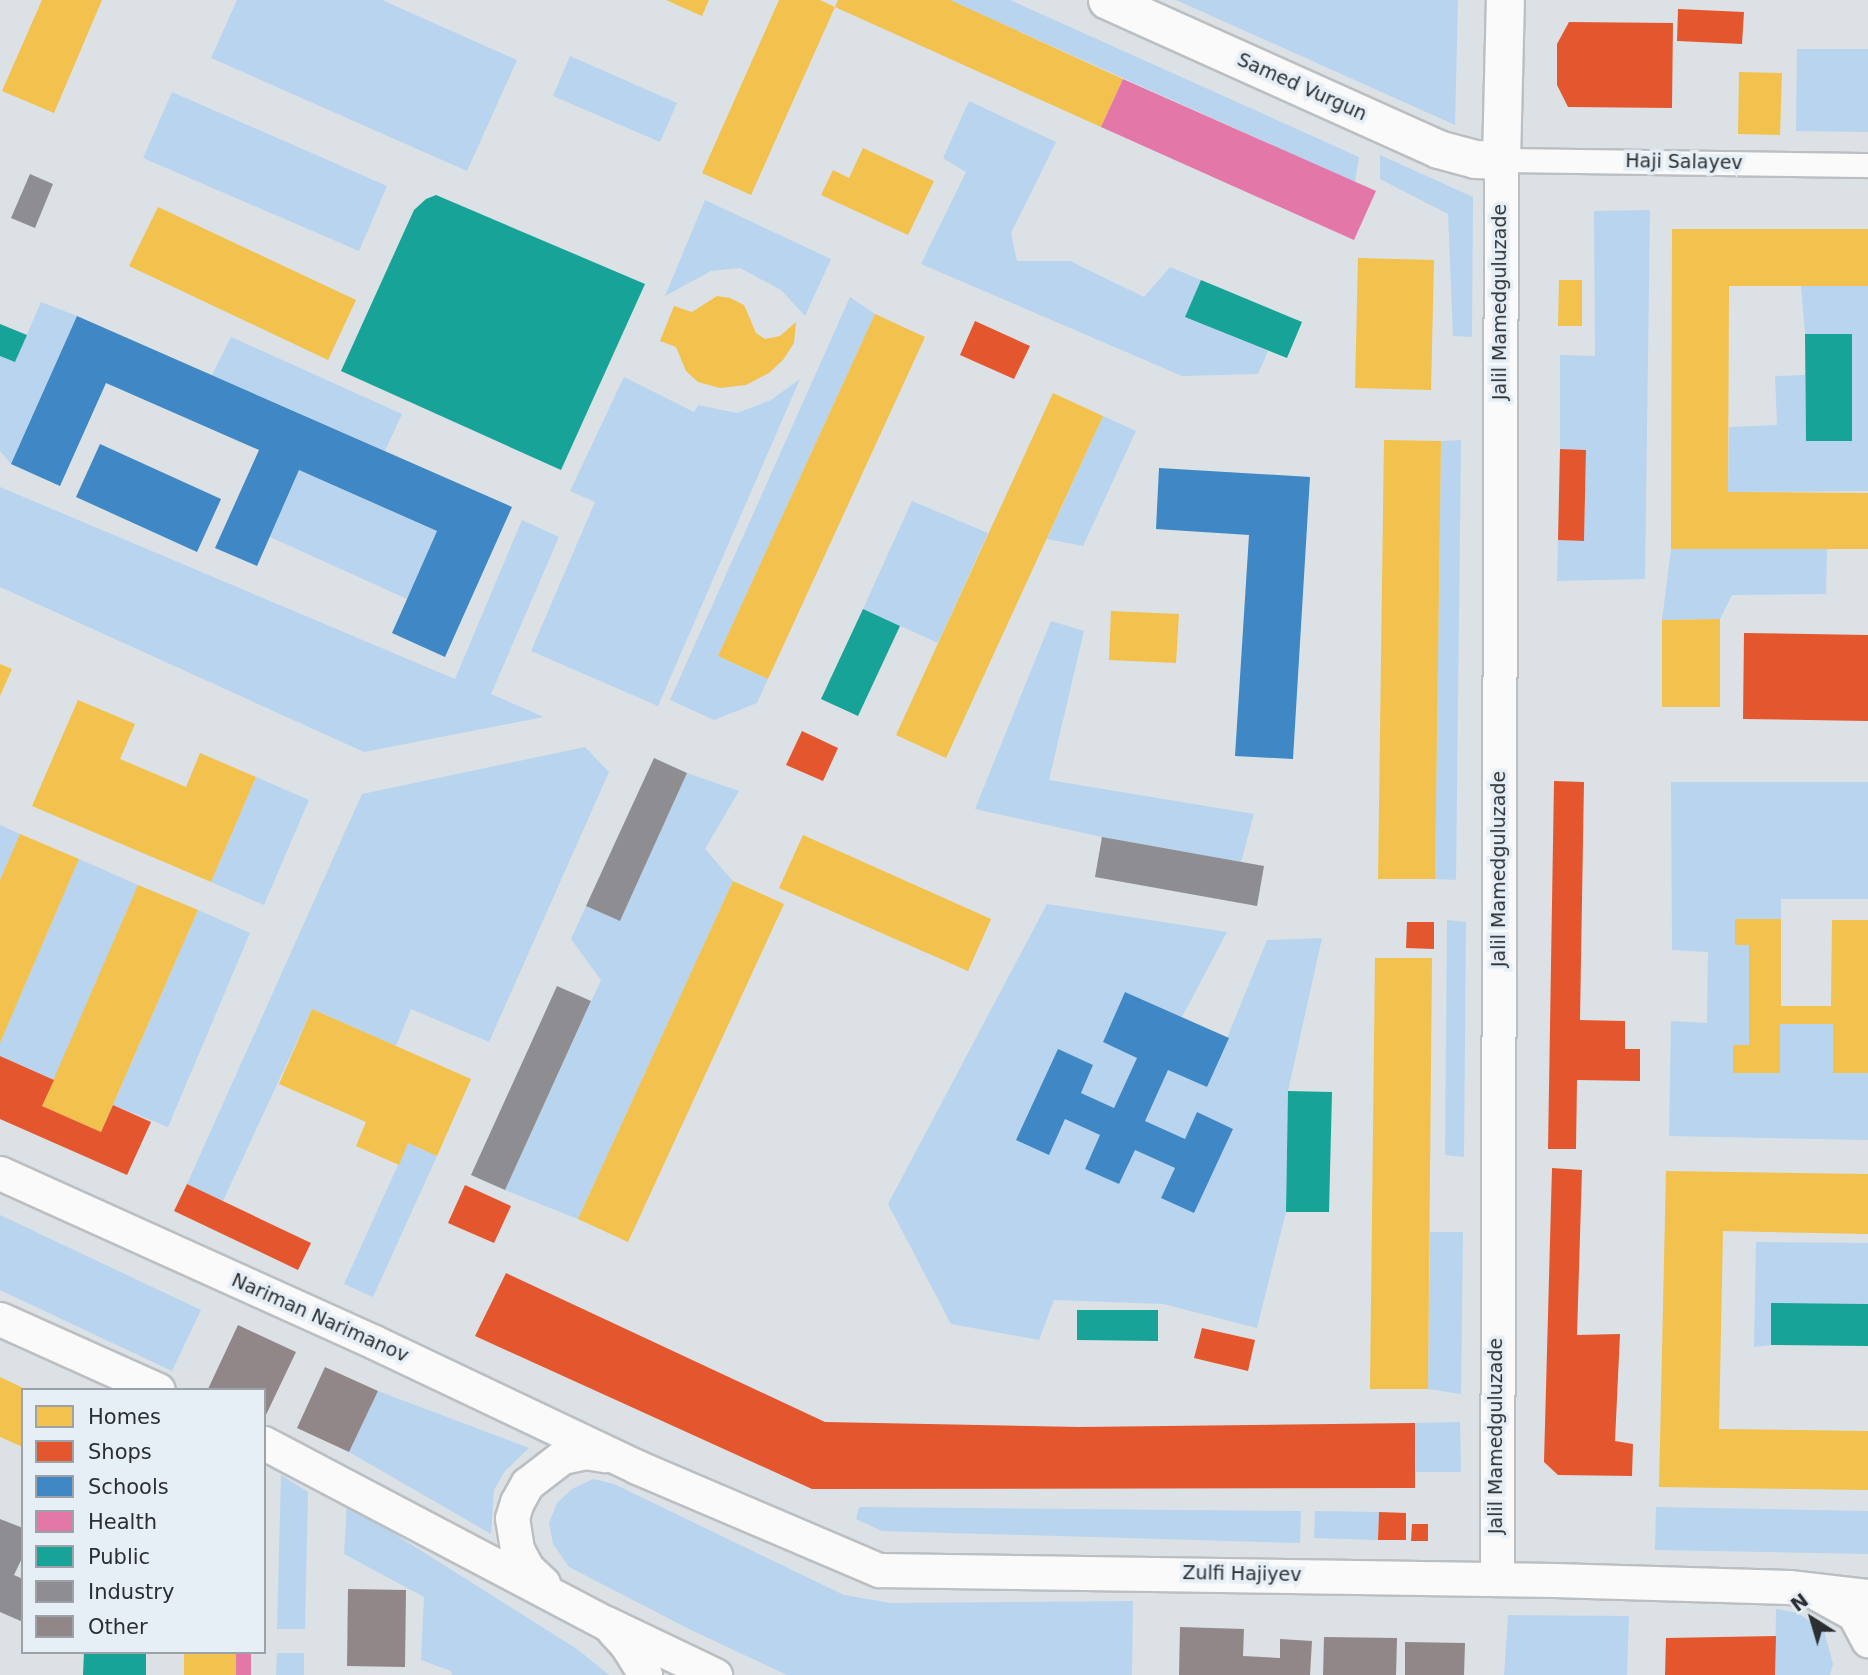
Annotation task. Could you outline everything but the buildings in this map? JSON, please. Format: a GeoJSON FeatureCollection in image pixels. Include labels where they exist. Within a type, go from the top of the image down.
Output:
{"type":"FeatureCollection","features":[{"type":"Feature","properties":{"kind":"main road","name":"Samed Vurgun"},"geometry":{"type":"LineString","coordinates":[[1107,0],[1438,149],[1465,157],[1501,160]]}},
{"type":"Feature","properties":{"kind":"main road"},"geometry":{"type":"LineString","coordinates":[[1501,160],[1506,0]]}},
{"type":"Feature","properties":{"kind":"main road","name":"Jalil Mamedguluzade"},"geometry":{"type":"LineString","coordinates":[[1497,1579],[1501,160]]}},
{"type":"Feature","properties":{"kind":"main road","name":"Nariman Narimanov"},"geometry":{"type":"LineString","coordinates":[[0,1173],[374,1342],[637,1467]]}},
{"type":"Feature","properties":{"kind":"main road"},"geometry":{"type":"LineString","coordinates":[[0,1319],[154,1388]]}},
{"type":"Feature","properties":{"kind":"main road"},"geometry":{"type":"LineString","coordinates":[[266,1444],[606,1623],[715,1675]]}},
{"type":"Feature","properties":{"kind":"main road"},"geometry":{"type":"LineString","coordinates":[[565,1600],[527,1568],[517,1549],[512,1518],[527,1484],[562,1457],[585,1452],[637,1467]]}},
{"type":"Feature","properties":{"kind":"main road","name":"Zulfi Hajiyev"},"geometry":{"type":"LineString","coordinates":[[637,1467],[878,1570],[1497,1579],[1789,1587],[1868,1596]]}},
{"type":"Feature","properties":{"kind":"main road"},"geometry":{"type":"LineString","coordinates":[[1789,1587],[1825,1595],[1841,1605],[1854,1614],[1868,1640]]}},
{"type":"Feature","properties":{"kind":"main road"},"geometry":{"type":"LineString","coordinates":[[606,1623],[626,1644],[645,1675]]}},
{"type":"Feature","properties":{"kind":"street","name":"Haji Salayev"},"geometry":{"type":"LineString","coordinates":[[1501,160],[1868,164]]}},
{"type":"Feature","properties":{"kind":"shaded area"},"geometry":{"type":"Polygon","coordinates":[[[237,0],[382,0],[517,60],[467,171],[211,58],[237,0]]]}},
{"type":"Feature","properties":{"kind":"shaded area"},"geometry":{"type":"Polygon","coordinates":[[[949,0],[1010,0],[1359,157],[1355,182],[949,0]]]}},
{"type":"Feature","properties":{"kind":"shaded area"},"geometry":{"type":"Polygon","coordinates":[[[1176,0],[1458,0],[1455,125],[1176,0]]]}},
{"type":"Feature","properties":{"kind":"shaded area"},"geometry":{"type":"Polygon","coordinates":[[[1797,49],[1868,49],[1868,132],[1796,131],[1797,49]]]}},
{"type":"Feature","properties":{"kind":"shaded area"},"geometry":{"type":"Polygon","coordinates":[[[570,56],[677,103],[660,142],[553,96],[570,56]]]}},
{"type":"Feature","properties":{"kind":"shaded area"},"geometry":{"type":"Polygon","coordinates":[[[172,92],[387,186],[359,251],[143,158],[172,92]]]}},
{"type":"Feature","properties":{"kind":"shaded area"},"geometry":{"type":"Polygon","coordinates":[[[969,101],[1056,142],[1011,233],[1017,261],[1070,261],[1144,297],[1170,267],[1201,280],[1186,317],[1268,351],[1258,374],[1182,376],[921,264],[966,172],[943,158],[969,101]]]}},
{"type":"Feature","properties":{"kind":"shaded area"},"geometry":{"type":"Polygon","coordinates":[[[1380,155],[1473,197],[1472,337],[1453,336],[1448,214],[1380,179],[1380,155]]]}},
{"type":"Feature","properties":{"kind":"shaded area"},"geometry":{"type":"Polygon","coordinates":[[[705,200],[831,259],[805,316],[781,290],[740,268],[711,271],[665,296],[705,200]]]}},
{"type":"Feature","properties":{"kind":"shaded area"},"geometry":{"type":"Polygon","coordinates":[[[1650,210],[1645,579],[1557,581],[1558,540],[1584,541],[1586,450],[1560,449],[1560,355],[1595,356],[1594,211],[1650,210]]]}},
{"type":"Feature","properties":{"kind":"shaded area"},"geometry":{"type":"Polygon","coordinates":[[[1801,286],[1868,286],[1868,491],[1728,492],[1729,427],[1777,425],[1775,376],[1805,375],[1806,441],[1852,441],[1805,334],[1801,286]]]}},
{"type":"Feature","properties":{"kind":"shaded area"},"geometry":{"type":"Polygon","coordinates":[[[850,297],[875,314],[718,656],[768,679],[757,703],[714,720],[670,700],[850,297]]]}},
{"type":"Feature","properties":{"kind":"shaded area"},"geometry":{"type":"Polygon","coordinates":[[[41,302],[77,316],[11,464],[0,451],[0,356],[15,362],[41,302]]]}},
{"type":"Feature","properties":{"kind":"shaded area"},"geometry":{"type":"Polygon","coordinates":[[[231,337],[402,414],[385,451],[212,375],[231,337]]]}},
{"type":"Feature","properties":{"kind":"shaded area"},"geometry":{"type":"Polygon","coordinates":[[[624,377],[694,412],[698,405],[737,413],[771,400],[800,379],[658,706],[531,651],[595,502],[570,491],[624,377]]]}},
{"type":"Feature","properties":{"kind":"shaded area"},"geometry":{"type":"Polygon","coordinates":[[[1103,416],[1136,431],[1083,546],[1047,539],[1103,416]]]}},
{"type":"Feature","properties":{"kind":"shaded area"},"geometry":{"type":"Polygon","coordinates":[[[1461,440],[1456,880],[1435,879],[1441,441],[1461,440]]]}},
{"type":"Feature","properties":{"kind":"shaded area"},"geometry":{"type":"Polygon","coordinates":[[[299,470],[437,531],[407,599],[270,537],[299,470]]]}},
{"type":"Feature","properties":{"kind":"shaded area"},"geometry":{"type":"Polygon","coordinates":[[[0,487],[455,679],[522,520],[559,537],[491,694],[544,717],[364,752],[0,587],[0,487]]]}},
{"type":"Feature","properties":{"kind":"shaded area"},"geometry":{"type":"Polygon","coordinates":[[[912,501],[988,533],[938,643],[863,609],[912,501]]]}},
{"type":"Feature","properties":{"kind":"shaded area"},"geometry":{"type":"Polygon","coordinates":[[[1671,549],[1827,549],[1826,594],[1732,595],[1720,619],[1662,620],[1671,549]]]}},
{"type":"Feature","properties":{"kind":"shaded area"},"geometry":{"type":"Polygon","coordinates":[[[1051,621],[1084,631],[1049,780],[1254,814],[1241,862],[1102,837],[975,809],[1051,621]]]}},
{"type":"Feature","properties":{"kind":"shaded area"},"geometry":{"type":"Polygon","coordinates":[[[585,747],[609,772],[489,1042],[411,1009],[396,1046],[312,1009],[223,1201],[187,1184],[362,794],[585,747]]]}},
{"type":"Feature","properties":{"kind":"shaded area"},"geometry":{"type":"Polygon","coordinates":[[[687,773],[739,791],[705,849],[733,881],[578,1219],[505,1190],[601,980],[571,939],[586,906],[620,921],[687,773]]]}},
{"type":"Feature","properties":{"kind":"shaded area"},"geometry":{"type":"Polygon","coordinates":[[[256,777],[309,800],[264,905],[211,882],[256,777]]]}},
{"type":"Feature","properties":{"kind":"shaded area"},"geometry":{"type":"Polygon","coordinates":[[[1671,782],[1868,782],[1868,899],[1781,899],[1781,919],[1735,919],[1735,945],[1749,945],[1749,1045],[1733,1045],[1733,1073],[1780,1024],[1833,1024],[1833,1072],[1868,1073],[1868,1140],[1669,1136],[1671,1021],[1707,1023],[1708,952],[1672,950],[1671,782]]]}},
{"type":"Feature","properties":{"kind":"shaded area"},"geometry":{"type":"Polygon","coordinates":[[[0,825],[20,834],[0,880],[0,825]]]}},
{"type":"Feature","properties":{"kind":"shaded area"},"geometry":{"type":"Polygon","coordinates":[[[79,859],[138,885],[54,1080],[0,1056],[0,1043],[79,859]]]}},
{"type":"Feature","properties":{"kind":"shaded area"},"geometry":{"type":"Polygon","coordinates":[[[1047,904],[1227,932],[1182,1017],[1125,992],[1103,1042],[1137,1058],[1114,1108],[1081,1093],[1093,1065],[1058,1050],[1017,1140],[1049,1154],[1065,1119],[1100,1135],[1085,1169],[1135,1150],[1175,1168],[1161,1198],[1194,1213],[1233,1129],[1197,1113],[1185,1139],[1145,1121],[1168,1070],[1207,1087],[1267,940],[1322,938],[1288,1091],[1286,1212],[1257,1328],[1163,1304],[1054,1300],[1039,1340],[951,1324],[888,1204],[1047,904]]]}},
{"type":"Feature","properties":{"kind":"shaded area"},"geometry":{"type":"Polygon","coordinates":[[[198,910],[250,933],[168,1127],[113,1105],[198,910]]]}},
{"type":"Feature","properties":{"kind":"shaded area"},"geometry":{"type":"Polygon","coordinates":[[[1447,920],[1466,922],[1464,1157],[1445,1155],[1447,920]]]}},
{"type":"Feature","properties":{"kind":"shaded area"},"geometry":{"type":"Polygon","coordinates":[[[408,1143],[437,1156],[373,1297],[344,1284],[408,1143]]]}},
{"type":"Feature","properties":{"kind":"shaded area"},"geometry":{"type":"Polygon","coordinates":[[[0,1215],[201,1310],[172,1371],[0,1290],[0,1215]]]}},
{"type":"Feature","properties":{"kind":"shaded area"},"geometry":{"type":"Polygon","coordinates":[[[1430,1232],[1463,1232],[1461,1394],[1428,1389],[1430,1232]]]}},
{"type":"Feature","properties":{"kind":"shaded area"},"geometry":{"type":"Polygon","coordinates":[[[1756,1242],[1868,1243],[1868,1304],[1772,1303],[1771,1345],[1754,1347],[1756,1242]]]}},
{"type":"Feature","properties":{"kind":"shaded area"},"geometry":{"type":"Polygon","coordinates":[[[378,1391],[529,1448],[505,1471],[494,1490],[491,1534],[349,1452],[378,1391]]]}},
{"type":"Feature","properties":{"kind":"shaded area"},"geometry":{"type":"Polygon","coordinates":[[[1460,1422],[1461,1472],[1416,1472],[1415,1423],[1460,1422]]]}},
{"type":"Feature","properties":{"kind":"shaded area"},"geometry":{"type":"Polygon","coordinates":[[[281,1475],[308,1492],[305,1629],[277,1629],[281,1475]]]}},
{"type":"Feature","properties":{"kind":"shaded area"},"geometry":{"type":"Polygon","coordinates":[[[593,1479],[614,1484],[844,1595],[891,1603],[1133,1601],[1132,1675],[787,1675],[689,1629],[569,1567],[553,1544],[549,1523],[557,1503],[572,1489],[593,1479]]]}},
{"type":"Feature","properties":{"kind":"shaded area"},"geometry":{"type":"Polygon","coordinates":[[[347,1504],[577,1649],[609,1675],[452,1675],[451,1671],[421,1660],[424,1597],[344,1554],[347,1504]]]}},
{"type":"Feature","properties":{"kind":"shaded area"},"geometry":{"type":"Polygon","coordinates":[[[859,1507],[1301,1511],[1300,1543],[882,1531],[856,1519],[859,1507]]]}},
{"type":"Feature","properties":{"kind":"shaded area"},"geometry":{"type":"Polygon","coordinates":[[[1656,1507],[1868,1511],[1868,1554],[1655,1550],[1656,1507]]]}},
{"type":"Feature","properties":{"kind":"shaded area"},"geometry":{"type":"Polygon","coordinates":[[[1315,1511],[1379,1512],[1378,1540],[1314,1538],[1315,1511]]]}},
{"type":"Feature","properties":{"kind":"shaded area"},"geometry":{"type":"Polygon","coordinates":[[[1776,1609],[1798,1613],[1824,1631],[1833,1664],[1830,1675],[1775,1675],[1776,1609]]]}},
{"type":"Feature","properties":{"kind":"shaded area"},"geometry":{"type":"Polygon","coordinates":[[[1508,1615],[1629,1616],[1627,1675],[1504,1675],[1508,1615]]]}},
{"type":"Feature","properties":{"kind":"shaded area"},"geometry":{"type":"Polygon","coordinates":[[[277,1653],[304,1653],[304,1675],[276,1675],[277,1653]]]}}]}
